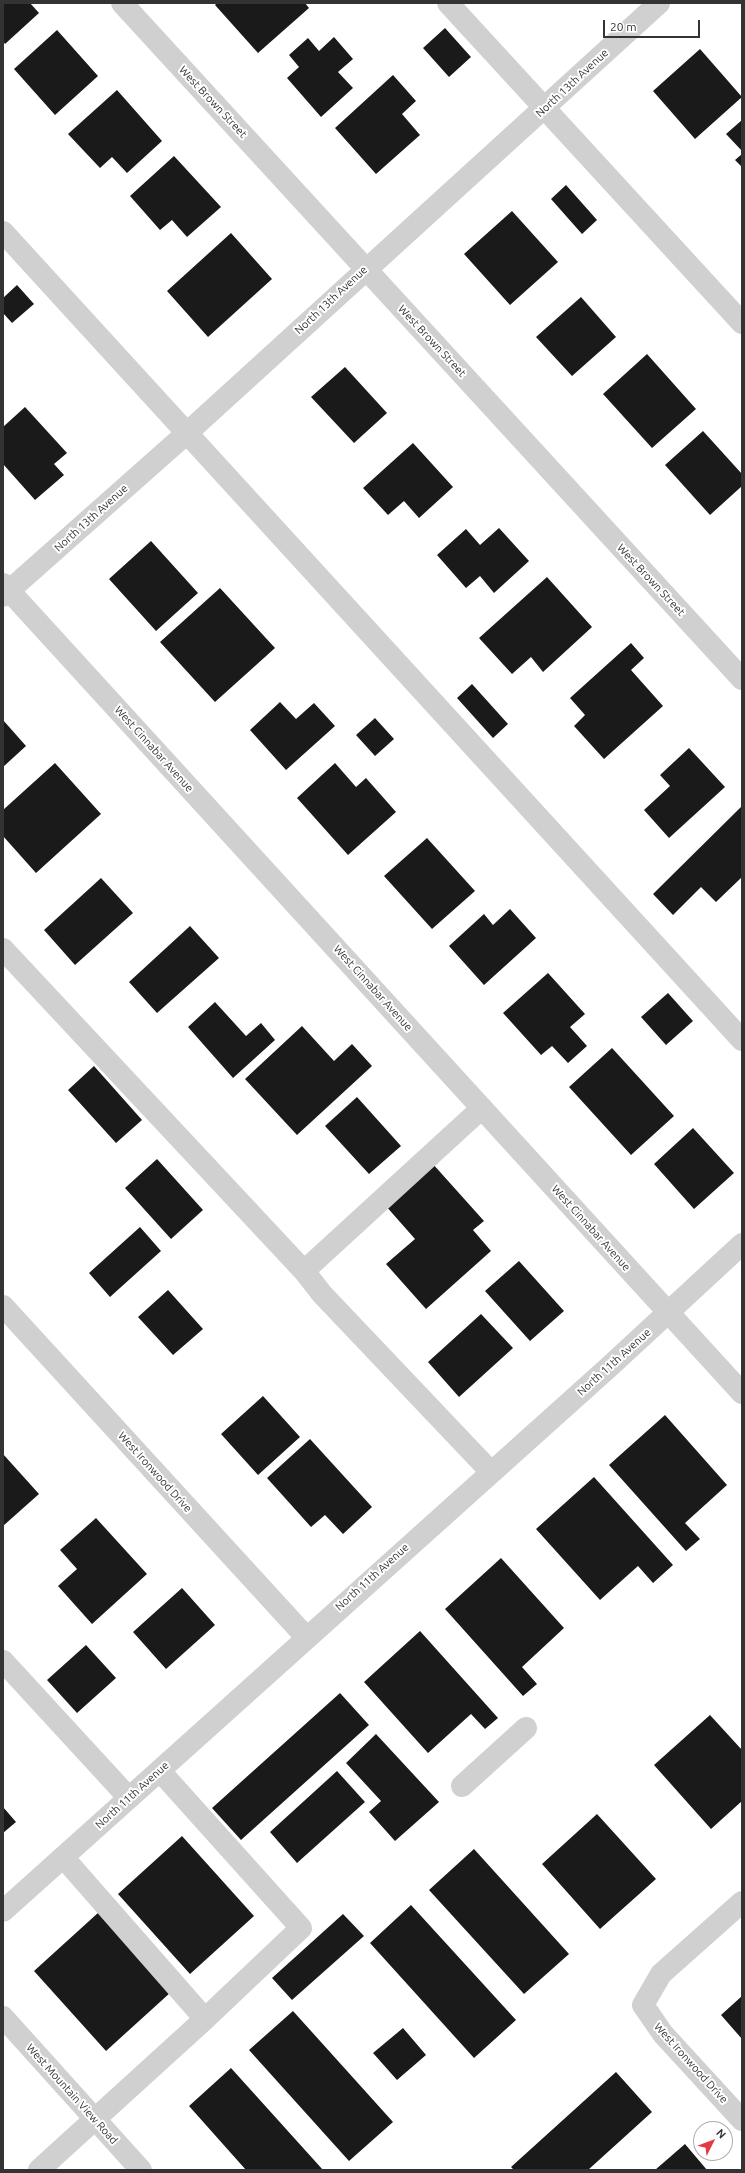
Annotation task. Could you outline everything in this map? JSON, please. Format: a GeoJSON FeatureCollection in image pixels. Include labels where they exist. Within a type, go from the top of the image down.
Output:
{"type":"FeatureCollection","features":[{"type":"Feature","properties":{"kind":"street","name":"West Brown Street"},"geometry":{"type":"LineString","coordinates":[[122,3],[742,679]]}},
{"type":"Feature","properties":{"kind":"street"},"geometry":{"type":"LineString","coordinates":[[448,3],[742,323]]}},
{"type":"Feature","properties":{"kind":"street","name":"North 13th Avenue"},"geometry":{"type":"LineString","coordinates":[[5,590],[187,433],[366,268],[545,108],[659,3]]}},
{"type":"Feature","properties":{"kind":"street"},"geometry":{"type":"LineString","coordinates":[[3,232],[742,1040]]}},
{"type":"Feature","properties":{"kind":"street","name":"West Cinnabar Avenue"},"geometry":{"type":"LineString","coordinates":[[5,590],[742,1393]]}},
{"type":"Feature","properties":{"kind":"street"},"geometry":{"type":"LineString","coordinates":[[3,949],[304,1271],[322,1294],[491,1472]]}},
{"type":"Feature","properties":{"kind":"street"},"geometry":{"type":"LineString","coordinates":[[304,1271],[482,1108]]}},
{"type":"Feature","properties":{"kind":"street","name":"North 11th Avenue"},"geometry":{"type":"LineString","coordinates":[[3,1911],[160,1771],[306,1637],[491,1472],[742,1244]]}},
{"type":"Feature","properties":{"kind":"street","name":"West Ironwood Drive"},"geometry":{"type":"LineString","coordinates":[[3,1306],[306,1637]]}},
{"type":"Feature","properties":{"kind":"street"},"geometry":{"type":"LineString","coordinates":[[3,1662],[129,1798]]}},
{"type":"Feature","properties":{"kind":"street"},"geometry":{"type":"LineString","coordinates":[[462,1786],[526,1728]]}},
{"type":"Feature","properties":{"kind":"street"},"geometry":{"type":"LineString","coordinates":[[39,2170],[96,2120],[301,1928],[160,1771]]}},
{"type":"Feature","properties":{"kind":"street"},"geometry":{"type":"LineString","coordinates":[[63,1857],[205,2019]]}},
{"type":"Feature","properties":{"kind":"street","name":"West Ironwood Drive"},"geometry":{"type":"LineString","coordinates":[[742,1902],[661,1974],[642,2005],[662,2034],[742,2120]]}},
{"type":"Feature","properties":{"kind":"street","name":"West Mountain View Road"},"geometry":{"type":"LineString","coordinates":[[3,2017],[141,2170]]}},
{"type":"Feature","properties":{"kind":"building"},"geometry":{"type":"Polygon","coordinates":[[[3,3],[30,3],[39,13],[5,44],[3,41],[3,3]]]}},
{"type":"Feature","properties":{"kind":"building"},"geometry":{"type":"Polygon","coordinates":[[[217,3],[305,3],[309,8],[258,53],[215,5],[217,3]]]}},
{"type":"Feature","properties":{"kind":"building"},"geometry":{"type":"Polygon","coordinates":[[[445,28],[471,57],[449,77],[423,48],[445,28]]]}},
{"type":"Feature","properties":{"kind":"building"},"geometry":{"type":"Polygon","coordinates":[[[57,30],[98,76],[55,115],[14,69],[57,30]]]}},
{"type":"Feature","properties":{"kind":"building"},"geometry":{"type":"Polygon","coordinates":[[[334,37],[353,59],[338,72],[353,88],[321,117],[287,78],[299,67],[289,55],[308,38],[319,51],[334,37]]]}},
{"type":"Feature","properties":{"kind":"building"},"geometry":{"type":"Polygon","coordinates":[[[700,49],[742,97],[695,139],[653,91],[700,49]]]}},
{"type":"Feature","properties":{"kind":"building"},"geometry":{"type":"Polygon","coordinates":[[[393,75],[416,101],[402,114],[420,135],[376,174],[335,128],[393,75]]]}},
{"type":"Feature","properties":{"kind":"building"},"geometry":{"type":"Polygon","coordinates":[[[117,90],[162,141],[127,173],[112,157],[100,168],[68,134],[117,90]]]}},
{"type":"Feature","properties":{"kind":"building"},"geometry":{"type":"Polygon","coordinates":[[[742,120],[742,151],[726,134],[742,120]]]}},
{"type":"Feature","properties":{"kind":"building"},"geometry":{"type":"Polygon","coordinates":[[[742,154],[742,167],[735,160],[742,154]]]}},
{"type":"Feature","properties":{"kind":"building"},"geometry":{"type":"Polygon","coordinates":[[[174,156],[221,207],[187,237],[172,220],[160,230],[130,196],[174,156]]]}},
{"type":"Feature","properties":{"kind":"building"},"geometry":{"type":"Polygon","coordinates":[[[566,185],[597,220],[582,234],[551,199],[566,185]]]}},
{"type":"Feature","properties":{"kind":"building"},"geometry":{"type":"Polygon","coordinates":[[[512,211],[558,262],[510,305],[464,254],[512,211]]]}},
{"type":"Feature","properties":{"kind":"building"},"geometry":{"type":"Polygon","coordinates":[[[231,233],[272,279],[208,337],[167,291],[231,233]]]}},
{"type":"Feature","properties":{"kind":"building"},"geometry":{"type":"Polygon","coordinates":[[[17,285],[34,304],[12,323],[3,313],[3,298],[17,285]]]}},
{"type":"Feature","properties":{"kind":"building"},"geometry":{"type":"Polygon","coordinates":[[[581,297],[616,337],[572,376],[536,337],[581,297]]]}},
{"type":"Feature","properties":{"kind":"building"},"geometry":{"type":"Polygon","coordinates":[[[647,354],[696,409],[652,448],[603,394],[647,354]]]}},
{"type":"Feature","properties":{"kind":"building"},"geometry":{"type":"Polygon","coordinates":[[[345,367],[387,413],[354,443],[311,397],[345,367]]]}},
{"type":"Feature","properties":{"kind":"building"},"geometry":{"type":"Polygon","coordinates":[[[25,407],[67,453],[54,464],[64,475],[35,500],[3,464],[3,427],[25,407]]]}},
{"type":"Feature","properties":{"kind":"building"},"geometry":{"type":"Polygon","coordinates":[[[703,431],[742,474],[742,486],[710,515],[665,465],[703,431]]]}},
{"type":"Feature","properties":{"kind":"building"},"geometry":{"type":"Polygon","coordinates":[[[413,443],[453,487],[419,518],[404,501],[388,515],[363,488],[413,443]]]}},
{"type":"Feature","properties":{"kind":"building"},"geometry":{"type":"Polygon","coordinates":[[[499,528],[529,561],[494,593],[480,576],[466,588],[437,555],[466,529],[480,545],[499,528]]]}},
{"type":"Feature","properties":{"kind":"building"},"geometry":{"type":"Polygon","coordinates":[[[151,541],[198,593],[156,631],[109,579],[151,541]]]}},
{"type":"Feature","properties":{"kind":"building"},"geometry":{"type":"Polygon","coordinates":[[[547,577],[592,627],[543,672],[531,657],[512,674],[479,638],[547,577]]]}},
{"type":"Feature","properties":{"kind":"building"},"geometry":{"type":"Polygon","coordinates":[[[220,588],[275,648],[215,702],[160,642],[220,588]]]}},
{"type":"Feature","properties":{"kind":"building"},"geometry":{"type":"Polygon","coordinates":[[[631,643],[644,658],[631,670],[663,706],[604,759],[574,726],[585,715],[570,698],[631,643]]]}},
{"type":"Feature","properties":{"kind":"building"},"geometry":{"type":"Polygon","coordinates":[[[472,684],[508,724],[493,738],[457,698],[472,684]]]}},
{"type":"Feature","properties":{"kind":"building"},"geometry":{"type":"Polygon","coordinates":[[[280,702],[296,719],[314,703],[335,726],[286,770],[250,730],[280,702]]]}},
{"type":"Feature","properties":{"kind":"building"},"geometry":{"type":"Polygon","coordinates":[[[375,718],[394,739],[375,756],[356,735],[375,718]]]}},
{"type":"Feature","properties":{"kind":"building"},"geometry":{"type":"Polygon","coordinates":[[[3,720],[26,746],[3,767],[3,720]]]}},
{"type":"Feature","properties":{"kind":"building"},"geometry":{"type":"Polygon","coordinates":[[[689,748],[725,787],[669,838],[644,810],[670,786],[660,775],[689,748]]]}},
{"type":"Feature","properties":{"kind":"building"},"geometry":{"type":"Polygon","coordinates":[[[55,763],[101,814],[36,873],[3,836],[3,810],[55,763]]]}},
{"type":"Feature","properties":{"kind":"building"},"geometry":{"type":"Polygon","coordinates":[[[335,763],[356,787],[366,778],[396,812],[348,855],[297,798],[335,763]]]}},
{"type":"Feature","properties":{"kind":"building"},"geometry":{"type":"Polygon","coordinates":[[[742,806],[742,877],[716,902],[701,887],[673,915],[653,894],[742,806]]]}},
{"type":"Feature","properties":{"kind":"building"},"geometry":{"type":"Polygon","coordinates":[[[427,838],[475,891],[432,929],[384,876],[427,838]]]}},
{"type":"Feature","properties":{"kind":"building"},"geometry":{"type":"Polygon","coordinates":[[[101,878],[133,913],[75,965],[44,930],[101,878]]]}},
{"type":"Feature","properties":{"kind":"building"},"geometry":{"type":"Polygon","coordinates":[[[510,909],[536,938],[484,985],[449,946],[484,914],[493,925],[510,909]]]}},
{"type":"Feature","properties":{"kind":"building"},"geometry":{"type":"Polygon","coordinates":[[[190,926],[219,958],[157,1013],[129,982],[190,926]]]}},
{"type":"Feature","properties":{"kind":"building"},"geometry":{"type":"Polygon","coordinates":[[[548,973],[585,1014],[570,1027],[587,1046],[568,1063],[552,1046],[541,1055],[503,1013],[548,973]]]}},
{"type":"Feature","properties":{"kind":"building"},"geometry":{"type":"Polygon","coordinates":[[[668,993],[693,1021],[666,1045],[641,1017],[668,993]]]}},
{"type":"Feature","properties":{"kind":"building"},"geometry":{"type":"Polygon","coordinates":[[[215,1002],[246,1036],[261,1023],[275,1040],[233,1078],[188,1027],[215,1002]]]}},
{"type":"Feature","properties":{"kind":"building"},"geometry":{"type":"Polygon","coordinates":[[[302,1026],[334,1061],[352,1044],[372,1066],[297,1135],[245,1079],[302,1026]]]}},
{"type":"Feature","properties":{"kind":"building"},"geometry":{"type":"Polygon","coordinates":[[[612,1048],[674,1116],[631,1155],[569,1087],[612,1048]]]}},
{"type":"Feature","properties":{"kind":"building"},"geometry":{"type":"Polygon","coordinates":[[[94,1066],[142,1120],[116,1143],[68,1090],[94,1066]]]}},
{"type":"Feature","properties":{"kind":"building"},"geometry":{"type":"Polygon","coordinates":[[[357,1097],[401,1146],[369,1174],[325,1126],[357,1097]]]}},
{"type":"Feature","properties":{"kind":"building"},"geometry":{"type":"Polygon","coordinates":[[[693,1128],[734,1173],[694,1209],[654,1164],[693,1128]]]}},
{"type":"Feature","properties":{"kind":"building"},"geometry":{"type":"Polygon","coordinates":[[[157,1159],[203,1210],[171,1239],[125,1188],[157,1159]]]}},
{"type":"Feature","properties":{"kind":"building"},"geometry":{"type":"Polygon","coordinates":[[[432,1163],[484,1221],[473,1230],[491,1251],[426,1309],[386,1264],[415,1239],[385,1205],[432,1163]]]}},
{"type":"Feature","properties":{"kind":"building"},"geometry":{"type":"Polygon","coordinates":[[[140,1227],[161,1251],[110,1297],[89,1273],[140,1227]]]}},
{"type":"Feature","properties":{"kind":"building"},"geometry":{"type":"Polygon","coordinates":[[[519,1261],[564,1311],[530,1341],[485,1291],[519,1261]]]}},
{"type":"Feature","properties":{"kind":"building"},"geometry":{"type":"Polygon","coordinates":[[[168,1290],[203,1329],[173,1355],[138,1317],[168,1290]]]}},
{"type":"Feature","properties":{"kind":"building"},"geometry":{"type":"Polygon","coordinates":[[[481,1314],[513,1348],[459,1397],[428,1362],[481,1314]]]}},
{"type":"Feature","properties":{"kind":"building"},"geometry":{"type":"Polygon","coordinates":[[[263,1396],[300,1437],[258,1475],[221,1434],[263,1396]]]}},
{"type":"Feature","properties":{"kind":"building"},"geometry":{"type":"Polygon","coordinates":[[[665,1415],[727,1485],[685,1523],[700,1539],[686,1551],[609,1465],[665,1415]]]}},
{"type":"Feature","properties":{"kind":"building"},"geometry":{"type":"Polygon","coordinates":[[[310,1439],[372,1507],[343,1534],[325,1515],[311,1527],[267,1478],[310,1439]]]}},
{"type":"Feature","properties":{"kind":"building"},"geometry":{"type":"Polygon","coordinates":[[[3,1454],[39,1494],[3,1526],[3,1454]]]}},
{"type":"Feature","properties":{"kind":"building"},"geometry":{"type":"Polygon","coordinates":[[[594,1477],[673,1565],[653,1583],[638,1566],[600,1600],[536,1529],[594,1477]]]}},
{"type":"Feature","properties":{"kind":"building"},"geometry":{"type":"Polygon","coordinates":[[[96,1518],[147,1574],[92,1624],[58,1586],[77,1569],[60,1550],[96,1518]]]}},
{"type":"Feature","properties":{"kind":"building"},"geometry":{"type":"Polygon","coordinates":[[[501,1558],[564,1628],[522,1667],[537,1684],[523,1696],[445,1609],[501,1558]]]}},
{"type":"Feature","properties":{"kind":"building"},"geometry":{"type":"Polygon","coordinates":[[[182,1588],[215,1625],[166,1669],[133,1632],[182,1588]]]}},
{"type":"Feature","properties":{"kind":"building"},"geometry":{"type":"Polygon","coordinates":[[[420,1631],[498,1718],[485,1729],[471,1714],[428,1753],[364,1682],[420,1631]]]}},
{"type":"Feature","properties":{"kind":"building"},"geometry":{"type":"Polygon","coordinates":[[[86,1645],[116,1678],[77,1713],[47,1680],[86,1645]]]}},
{"type":"Feature","properties":{"kind":"building"},"geometry":{"type":"Polygon","coordinates":[[[340,1693],[369,1725],[241,1840],[212,1808],[340,1693]]]}},
{"type":"Feature","properties":{"kind":"building"},"geometry":{"type":"Polygon","coordinates":[[[710,1715],[742,1750],[742,1801],[711,1829],[654,1765],[710,1715]]]}},
{"type":"Feature","properties":{"kind":"building"},"geometry":{"type":"Polygon","coordinates":[[[376,1734],[439,1802],[395,1841],[369,1812],[381,1801],[346,1763],[376,1734]]]}},
{"type":"Feature","properties":{"kind":"building"},"geometry":{"type":"Polygon","coordinates":[[[337,1771],[365,1802],[297,1863],[270,1832],[337,1771]]]}},
{"type":"Feature","properties":{"kind":"building"},"geometry":{"type":"Polygon","coordinates":[[[3,1807],[16,1822],[3,1833],[3,1807]]]}},
{"type":"Feature","properties":{"kind":"building"},"geometry":{"type":"Polygon","coordinates":[[[597,1814],[656,1879],[600,1929],[542,1864],[597,1814]]]}},
{"type":"Feature","properties":{"kind":"building"},"geometry":{"type":"Polygon","coordinates":[[[182,1836],[254,1916],[190,1974],[118,1894],[182,1836]]]}},
{"type":"Feature","properties":{"kind":"building"},"geometry":{"type":"Polygon","coordinates":[[[474,1849],[569,1954],[524,1994],[429,1890],[474,1849]]]}},
{"type":"Feature","properties":{"kind":"building"},"geometry":{"type":"Polygon","coordinates":[[[411,1905],[516,2020],[474,2058],[370,1943],[411,1905]]]}},
{"type":"Feature","properties":{"kind":"building"},"geometry":{"type":"Polygon","coordinates":[[[99,1912],[171,1992],[106,2051],[34,1971],[99,1912]]]}},
{"type":"Feature","properties":{"kind":"building"},"geometry":{"type":"Polygon","coordinates":[[[343,1914],[364,1936],[292,2000],[272,1978],[343,1914]]]}},
{"type":"Feature","properties":{"kind":"building"},"geometry":{"type":"Polygon","coordinates":[[[742,1996],[742,2039],[721,2015],[742,1996]]]}},
{"type":"Feature","properties":{"kind":"building"},"geometry":{"type":"Polygon","coordinates":[[[293,2011],[393,2122],[349,2161],[249,2050],[293,2011]]]}},
{"type":"Feature","properties":{"kind":"building"},"geometry":{"type":"Polygon","coordinates":[[[403,2028],[426,2055],[397,2080],[373,2053],[403,2028]]]}},
{"type":"Feature","properties":{"kind":"building"},"geometry":{"type":"Polygon","coordinates":[[[231,2068],[323,2170],[246,2170],[189,2106],[231,2068]]]}},
{"type":"Feature","properties":{"kind":"building"},"geometry":{"type":"Polygon","coordinates":[[[616,2072],[652,2112],[588,2170],[514,2170],[511,2167],[616,2072]]]}},
{"type":"Feature","properties":{"kind":"building"},"geometry":{"type":"Polygon","coordinates":[[[685,2144],[693,2153],[693,2161],[699,2161],[707,2170],[655,2170],[685,2144]]]}}]}
